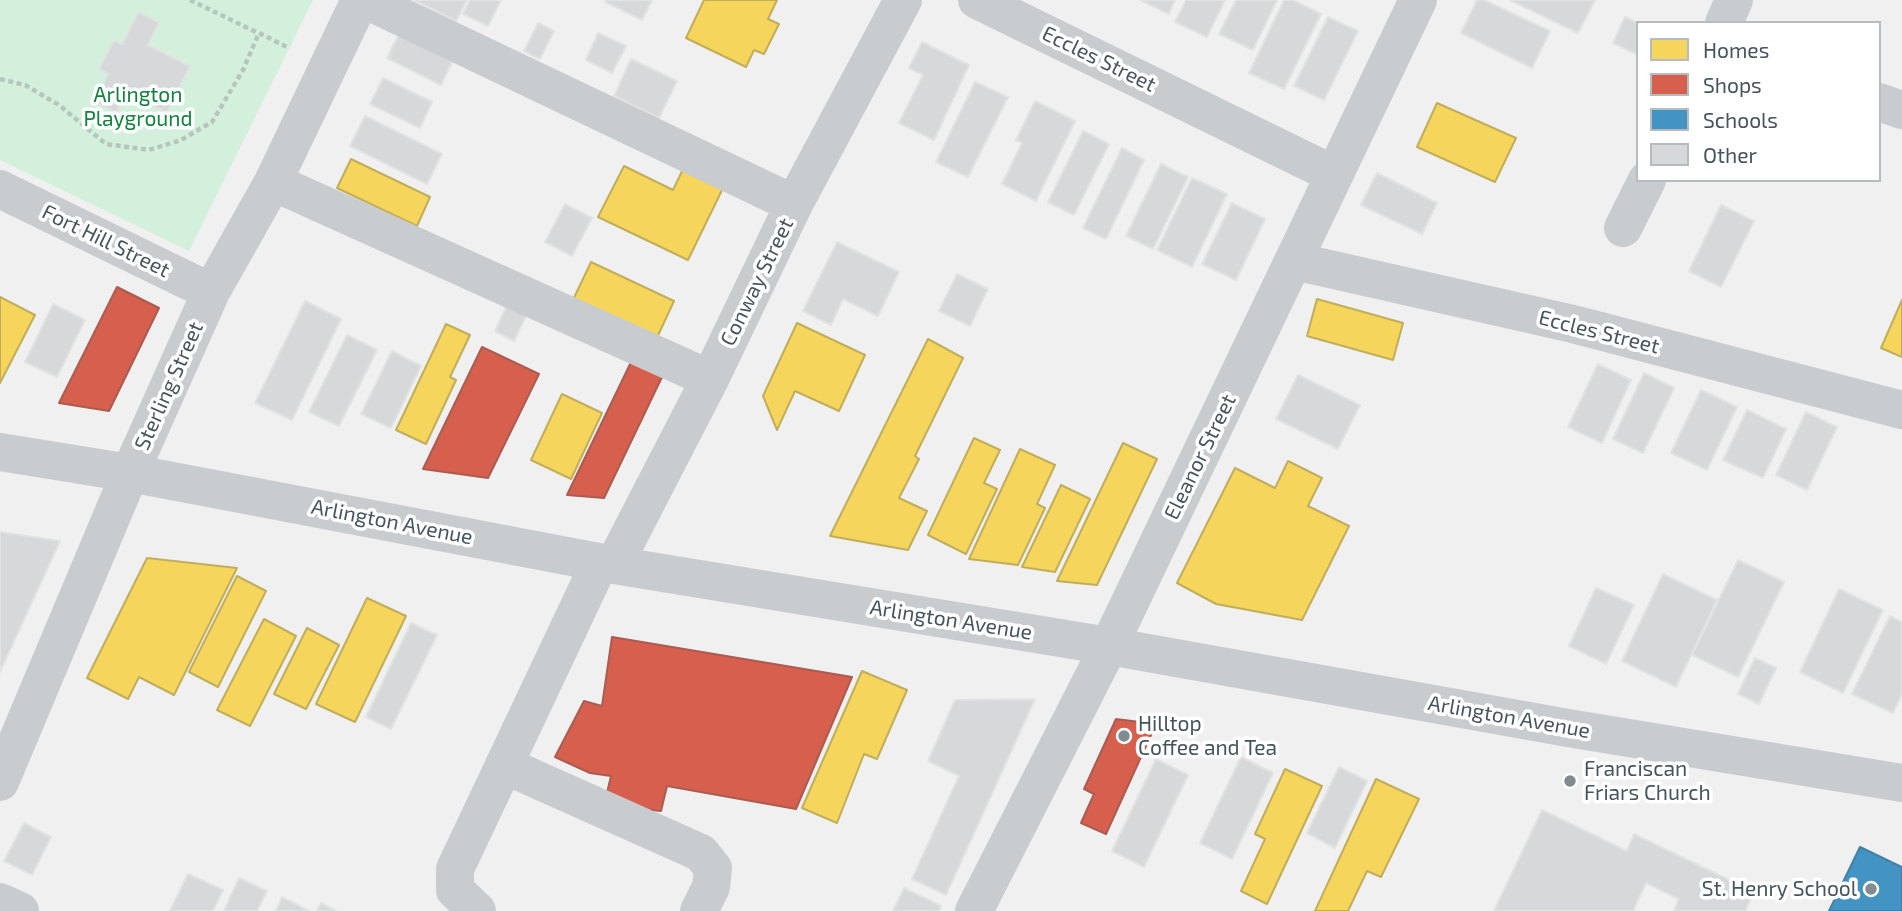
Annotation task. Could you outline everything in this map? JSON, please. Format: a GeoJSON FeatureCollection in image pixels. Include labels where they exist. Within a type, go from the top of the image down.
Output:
{"type":"FeatureCollection","features":[{"type":"Feature","properties":{"kind":"street","name":"Sterling Street"},"geometry":{"type":"LineString","coordinates":[[0,782],[130,473],[211,292],[273,183],[360,0]]}},
{"type":"Feature","properties":{"kind":"street"},"geometry":{"type":"LineString","coordinates":[[366,0],[794,204]]}},
{"type":"Feature","properties":{"kind":"street","name":"Conway Street"},"geometry":{"type":"LineString","coordinates":[[477,911],[455,890],[455,869],[504,765],[607,563],[710,379],[794,204],[903,0]]}},
{"type":"Feature","properties":{"kind":"street","name":"Eccles Street"},"geometry":{"type":"LineString","coordinates":[[977,0],[1333,174]]}},
{"type":"Feature","properties":{"kind":"street","name":"Eleanor Street"},"geometry":{"type":"LineString","coordinates":[[974,911],[1108,646],[1418,0]]}},
{"type":"Feature","properties":{"kind":"street"},"geometry":{"type":"LineString","coordinates":[[1725,21],[1734,0]]}},
{"type":"Feature","properties":{"kind":"street"},"geometry":{"type":"LineString","coordinates":[[1881,103],[1902,110]]}},
{"type":"Feature","properties":{"kind":"street"},"geometry":{"type":"LineString","coordinates":[[1623,228],[1646,182]]}},
{"type":"Feature","properties":{"kind":"street"},"geometry":{"type":"LineString","coordinates":[[273,183],[710,379]]}},
{"type":"Feature","properties":{"kind":"street","name":"Fort Hill Street"},"geometry":{"type":"LineString","coordinates":[[0,189],[211,292]]}},
{"type":"Feature","properties":{"kind":"street","name":"Eccles Street"},"geometry":{"type":"LineString","coordinates":[[1294,261],[1573,324],[1902,410]]}},
{"type":"Feature","properties":{"kind":"street","name":"Arlington Avenue"},"geometry":{"type":"LineString","coordinates":[[0,452],[130,473],[607,563],[1902,783]]}},
{"type":"Feature","properties":{"kind":"street"},"geometry":{"type":"LineString","coordinates":[[504,765],[701,853],[713,867],[711,887],[699,911]]}},
{"type":"Feature","properties":{"kind":"street"},"geometry":{"type":"LineString","coordinates":[[0,902],[20,911]]}},
{"type":"Feature","properties":{"kind":"path"},"geometry":{"type":"LineString","coordinates":[[190,0],[292,49]]}},
{"type":"Feature","properties":{"kind":"path"},"geometry":{"type":"LineString","coordinates":[[0,79],[24,85],[59,104],[106,144],[149,150],[181,140],[212,122],[243,70],[258,33]]}},
{"type":"Feature","properties":{"kind":"green space","name":"Arlington Playground"},"geometry":{"type":"Polygon","coordinates":[[[0,0],[313,0],[189,251],[0,160],[0,0]]]}},
{"type":"Feature","properties":{"kind":"building: Homes"},"geometry":{"type":"Polygon","coordinates":[[[704,0],[777,0],[768,19],[779,24],[764,54],[754,50],[746,67],[686,38],[704,0]]]}},
{"type":"Feature","properties":{"kind":"building: Homes"},"geometry":{"type":"Polygon","coordinates":[[[1437,103],[1516,138],[1495,182],[1417,147],[1437,103]]]}},
{"type":"Feature","properties":{"kind":"building: Homes"},"geometry":{"type":"Polygon","coordinates":[[[351,159],[430,197],[417,226],[337,188],[351,159]]]}},
{"type":"Feature","properties":{"kind":"building: Homes"},"geometry":{"type":"Polygon","coordinates":[[[624,166],[673,190],[684,167],[724,186],[688,260],[598,217],[624,166]]]}},
{"type":"Feature","properties":{"kind":"building: Homes"},"geometry":{"type":"Polygon","coordinates":[[[591,262],[674,301],[655,342],[572,302],[591,262]]]}},
{"type":"Feature","properties":{"kind":"building: Homes"},"geometry":{"type":"Polygon","coordinates":[[[0,297],[35,315],[0,383],[0,297]]]}},
{"type":"Feature","properties":{"kind":"building: Homes"},"geometry":{"type":"Polygon","coordinates":[[[1317,299],[1403,323],[1393,360],[1307,336],[1317,299]]]}},
{"type":"Feature","properties":{"kind":"building: Homes"},"geometry":{"type":"Polygon","coordinates":[[[1902,300],[1902,357],[1881,348],[1902,300]]]}},
{"type":"Feature","properties":{"kind":"building: Homes"},"geometry":{"type":"Polygon","coordinates":[[[797,323],[865,355],[839,411],[795,391],[777,430],[763,396],[797,323]]]}},
{"type":"Feature","properties":{"kind":"building: Homes"},"geometry":{"type":"Polygon","coordinates":[[[446,324],[470,335],[450,377],[456,380],[426,444],[396,430],[446,324]]]}},
{"type":"Feature","properties":{"kind":"building: Homes"},"geometry":{"type":"Polygon","coordinates":[[[928,339],[963,358],[915,456],[919,459],[899,498],[927,511],[908,550],[830,536],[928,339]]]}},
{"type":"Feature","properties":{"kind":"building: Homes"},"geometry":{"type":"Polygon","coordinates":[[[562,394],[602,413],[571,479],[531,460],[562,394]]]}},
{"type":"Feature","properties":{"kind":"building: Homes"},"geometry":{"type":"Polygon","coordinates":[[[974,438],[1000,450],[984,483],[997,489],[966,554],[928,535],[974,438]]]}},
{"type":"Feature","properties":{"kind":"building: Homes"},"geometry":{"type":"Polygon","coordinates":[[[1123,443],[1157,459],[1097,585],[1057,581],[1123,443]]]}},
{"type":"Feature","properties":{"kind":"building: Homes"},"geometry":{"type":"Polygon","coordinates":[[[1020,449],[1055,465],[1037,504],[1045,508],[1018,565],[969,559],[1020,449]]]}},
{"type":"Feature","properties":{"kind":"building: Homes"},"geometry":{"type":"Polygon","coordinates":[[[1288,461],[1322,478],[1308,506],[1349,526],[1302,620],[1216,604],[1177,583],[1235,468],[1275,488],[1288,461]]]}},
{"type":"Feature","properties":{"kind":"building: Homes"},"geometry":{"type":"Polygon","coordinates":[[[1061,485],[1090,499],[1055,572],[1022,567],[1061,485]]]}},
{"type":"Feature","properties":{"kind":"building: Homes"},"geometry":{"type":"Polygon","coordinates":[[[147,558],[237,568],[174,695],[139,677],[128,699],[87,678],[147,558]]]}},
{"type":"Feature","properties":{"kind":"building: Homes"},"geometry":{"type":"Polygon","coordinates":[[[237,576],[266,591],[218,687],[189,672],[237,576]]]}},
{"type":"Feature","properties":{"kind":"building: Homes"},"geometry":{"type":"Polygon","coordinates":[[[367,598],[406,616],[355,722],[316,704],[367,598]]]}},
{"type":"Feature","properties":{"kind":"building: Homes"},"geometry":{"type":"Polygon","coordinates":[[[264,619],[296,636],[250,726],[217,710],[264,619]]]}},
{"type":"Feature","properties":{"kind":"building: Homes"},"geometry":{"type":"Polygon","coordinates":[[[307,628],[339,645],[306,709],[274,694],[307,628]]]}},
{"type":"Feature","properties":{"kind":"building: Homes"},"geometry":{"type":"Polygon","coordinates":[[[862,671],[907,690],[877,759],[864,754],[837,823],[802,808],[862,671]]]}},
{"type":"Feature","properties":{"kind":"building: Homes"},"geometry":{"type":"Polygon","coordinates":[[[1285,769],[1322,786],[1267,904],[1241,891],[1265,839],[1255,834],[1285,769]]]}},
{"type":"Feature","properties":{"kind":"building: Homes"},"geometry":{"type":"Polygon","coordinates":[[[1376,779],[1419,799],[1381,877],[1367,871],[1348,911],[1315,911],[1376,779]]]}},
{"type":"Feature","properties":{"kind":"building: Shops"},"geometry":{"type":"Polygon","coordinates":[[[117,287],[159,308],[109,411],[59,403],[117,287]]]}},
{"type":"Feature","properties":{"kind":"building: Shops"},"geometry":{"type":"Polygon","coordinates":[[[482,347],[539,374],[488,478],[423,469],[482,347]]]}},
{"type":"Feature","properties":{"kind":"building: Shops"},"geometry":{"type":"Polygon","coordinates":[[[632,360],[663,375],[604,498],[567,495],[632,360]]]}},
{"type":"Feature","properties":{"kind":"building: Shops"},"geometry":{"type":"Polygon","coordinates":[[[612,637],[852,677],[796,809],[667,786],[661,811],[604,805],[611,776],[590,773],[555,757],[584,701],[602,706],[612,637]]]}},
{"type":"Feature","properties":{"kind":"building: Shops"},"geometry":{"type":"Polygon","coordinates":[[[1116,719],[1156,724],[1106,834],[1081,823],[1094,794],[1084,789],[1116,719]]]}},
{"type":"Feature","properties":{"kind":"building: Schools","name":"St. Henry School"},"geometry":{"type":"Polygon","coordinates":[[[1860,847],[1902,867],[1902,911],[1829,911],[1860,847]]]}},
{"type":"Feature","properties":{"kind":"building: Other"},"geometry":{"type":"Polygon","coordinates":[[[414,0],[467,0],[456,21],[414,0]]]}},
{"type":"Feature","properties":{"kind":"building: Other"},"geometry":{"type":"Polygon","coordinates":[[[470,0],[501,0],[488,26],[463,14],[470,0]]]}},
{"type":"Feature","properties":{"kind":"building: Other"},"geometry":{"type":"Polygon","coordinates":[[[652,0],[642,20],[605,2],[652,0]]]}},
{"type":"Feature","properties":{"kind":"building: Other"},"geometry":{"type":"Polygon","coordinates":[[[1140,0],[1175,0],[1169,14],[1140,0]]]}},
{"type":"Feature","properties":{"kind":"building: Other"},"geometry":{"type":"Polygon","coordinates":[[[1186,0],[1225,0],[1207,37],[1175,22],[1186,0]]]}},
{"type":"Feature","properties":{"kind":"building: Other"},"geometry":{"type":"Polygon","coordinates":[[[1236,0],[1277,0],[1253,50],[1219,34],[1236,0]]]}},
{"type":"Feature","properties":{"kind":"building: Other"},"geometry":{"type":"Polygon","coordinates":[[[1284,0],[1293,0],[1321,14],[1284,89],[1249,73],[1284,0]]]}},
{"type":"Feature","properties":{"kind":"building: Other"},"geometry":{"type":"Polygon","coordinates":[[[1477,0],[1484,0],[1550,31],[1532,68],[1461,33],[1477,0]]]}},
{"type":"Feature","properties":{"kind":"building: Other"},"geometry":{"type":"Polygon","coordinates":[[[1510,0],[1595,0],[1578,33],[1510,0]]]}},
{"type":"Feature","properties":{"kind":"building: Other"},"geometry":{"type":"Polygon","coordinates":[[[138,12],[159,22],[148,45],[190,66],[167,113],[126,93],[117,113],[95,102],[108,74],[99,69],[114,40],[122,44],[138,12]]]}},
{"type":"Feature","properties":{"kind":"building: Other"},"geometry":{"type":"Polygon","coordinates":[[[1328,17],[1358,31],[1324,100],[1294,86],[1328,17]]]}},
{"type":"Feature","properties":{"kind":"building: Other"},"geometry":{"type":"Polygon","coordinates":[[[1625,17],[1636,22],[1636,54],[1613,43],[1625,17]]]}},
{"type":"Feature","properties":{"kind":"building: Other"},"geometry":{"type":"Polygon","coordinates":[[[538,23],[554,31],[540,59],[524,51],[538,23]]]}},
{"type":"Feature","properties":{"kind":"building: Other"},"geometry":{"type":"Polygon","coordinates":[[[401,30],[455,56],[441,85],[387,58],[401,30]]]}},
{"type":"Feature","properties":{"kind":"building: Other"},"geometry":{"type":"Polygon","coordinates":[[[598,33],[626,46],[612,73],[586,60],[598,33]]]}},
{"type":"Feature","properties":{"kind":"building: Other"},"geometry":{"type":"Polygon","coordinates":[[[922,42],[969,65],[934,140],[899,123],[923,75],[909,68],[922,42]]]}},
{"type":"Feature","properties":{"kind":"building: Other"},"geometry":{"type":"Polygon","coordinates":[[[631,59],[677,81],[659,118],[614,96],[631,59]]]}},
{"type":"Feature","properties":{"kind":"building: Other"},"geometry":{"type":"Polygon","coordinates":[[[383,78],[432,102],[420,128],[370,104],[383,78]]]}},
{"type":"Feature","properties":{"kind":"building: Other"},"geometry":{"type":"Polygon","coordinates":[[[975,82],[1008,97],[968,177],[936,162],[975,82]]]}},
{"type":"Feature","properties":{"kind":"building: Other"},"geometry":{"type":"Polygon","coordinates":[[[1035,101],[1075,121],[1036,201],[1002,184],[1022,143],[1016,140],[1035,101]]]}},
{"type":"Feature","properties":{"kind":"building: Other"},"geometry":{"type":"Polygon","coordinates":[[[365,116],[442,154],[427,184],[350,146],[365,116]]]}},
{"type":"Feature","properties":{"kind":"building: Other"},"geometry":{"type":"Polygon","coordinates":[[[1083,131],[1109,144],[1074,215],[1048,202],[1083,131]]]}},
{"type":"Feature","properties":{"kind":"building: Other"},"geometry":{"type":"Polygon","coordinates":[[[1122,148],[1144,160],[1106,239],[1083,228],[1122,148]]]}},
{"type":"Feature","properties":{"kind":"building: Other"},"geometry":{"type":"Polygon","coordinates":[[[1161,164],[1188,177],[1153,249],[1126,236],[1161,164]]]}},
{"type":"Feature","properties":{"kind":"building: Other"},"geometry":{"type":"Polygon","coordinates":[[[1377,173],[1437,203],[1422,234],[1361,205],[1377,173]]]}},
{"type":"Feature","properties":{"kind":"building: Other"},"geometry":{"type":"Polygon","coordinates":[[[1192,178],[1227,194],[1192,267],[1157,250],[1192,178]]]}},
{"type":"Feature","properties":{"kind":"building: Other"},"geometry":{"type":"Polygon","coordinates":[[[1232,203],[1265,219],[1236,280],[1202,264],[1232,203]]]}},
{"type":"Feature","properties":{"kind":"building: Other"},"geometry":{"type":"Polygon","coordinates":[[[565,204],[592,218],[572,256],[545,242],[565,204]]]}},
{"type":"Feature","properties":{"kind":"building: Other"},"geometry":{"type":"Polygon","coordinates":[[[1721,205],[1754,221],[1721,287],[1689,271],[1721,205]]]}},
{"type":"Feature","properties":{"kind":"building: Other"},"geometry":{"type":"Polygon","coordinates":[[[837,242],[899,272],[878,316],[843,299],[831,325],[803,311],[837,242]]]}},
{"type":"Feature","properties":{"kind":"building: Other"},"geometry":{"type":"Polygon","coordinates":[[[957,274],[988,289],[970,326],[939,311],[957,274]]]}},
{"type":"Feature","properties":{"kind":"building: Other"},"geometry":{"type":"Polygon","coordinates":[[[305,301],[341,319],[292,420],[255,403],[305,301]]]}},
{"type":"Feature","properties":{"kind":"building: Other"},"geometry":{"type":"Polygon","coordinates":[[[508,303],[528,312],[514,341],[495,331],[508,303]]]}},
{"type":"Feature","properties":{"kind":"building: Other"},"geometry":{"type":"Polygon","coordinates":[[[53,304],[85,320],[57,377],[25,362],[53,304]]]}},
{"type":"Feature","properties":{"kind":"building: Other"},"geometry":{"type":"Polygon","coordinates":[[[347,335],[377,350],[339,426],[309,412],[347,335]]]}},
{"type":"Feature","properties":{"kind":"building: Other"},"geometry":{"type":"Polygon","coordinates":[[[392,351],[421,366],[391,428],[361,414],[392,351]]]}},
{"type":"Feature","properties":{"kind":"building: Other"},"geometry":{"type":"Polygon","coordinates":[[[1598,364],[1631,380],[1602,443],[1568,427],[1598,364]]]}},
{"type":"Feature","properties":{"kind":"building: Other"},"geometry":{"type":"Polygon","coordinates":[[[1644,373],[1674,388],[1643,453],[1613,439],[1644,373]]]}},
{"type":"Feature","properties":{"kind":"building: Other"},"geometry":{"type":"Polygon","coordinates":[[[1298,375],[1360,405],[1338,449],[1276,419],[1298,375]]]}},
{"type":"Feature","properties":{"kind":"building: Other"},"geometry":{"type":"Polygon","coordinates":[[[1701,390],[1737,407],[1707,470],[1671,453],[1701,390]]]}},
{"type":"Feature","properties":{"kind":"building: Other"},"geometry":{"type":"Polygon","coordinates":[[[1747,410],[1786,429],[1763,478],[1723,460],[1747,410]]]}},
{"type":"Feature","properties":{"kind":"building: Other"},"geometry":{"type":"Polygon","coordinates":[[[1806,412],[1837,427],[1807,490],[1776,475],[1806,412]]]}},
{"type":"Feature","properties":{"kind":"building: Other"},"geometry":{"type":"Polygon","coordinates":[[[0,532],[60,541],[0,672],[0,532]]]}},
{"type":"Feature","properties":{"kind":"building: Other"},"geometry":{"type":"Polygon","coordinates":[[[1738,560],[1784,582],[1738,677],[1692,655],[1738,560]]]}},
{"type":"Feature","properties":{"kind":"building: Other"},"geometry":{"type":"Polygon","coordinates":[[[1663,574],[1717,600],[1676,687],[1622,661],[1663,574]]]}},
{"type":"Feature","properties":{"kind":"building: Other"},"geometry":{"type":"Polygon","coordinates":[[[1596,588],[1634,605],[1606,664],[1569,646],[1596,588]]]}},
{"type":"Feature","properties":{"kind":"building: Other"},"geometry":{"type":"Polygon","coordinates":[[[1839,589],[1883,610],[1843,693],[1800,672],[1839,589]]]}},
{"type":"Feature","properties":{"kind":"building: Other"},"geometry":{"type":"Polygon","coordinates":[[[1890,616],[1902,622],[1902,694],[1893,713],[1852,694],[1890,616]]]}},
{"type":"Feature","properties":{"kind":"building: Other"},"geometry":{"type":"Polygon","coordinates":[[[411,623],[437,635],[391,729],[366,717],[411,623]]]}},
{"type":"Feature","properties":{"kind":"building: Other"},"geometry":{"type":"Polygon","coordinates":[[[1755,658],[1776,668],[1759,704],[1738,694],[1755,658]]]}},
{"type":"Feature","properties":{"kind":"building: Other"},"geometry":{"type":"Polygon","coordinates":[[[1035,699],[946,895],[912,879],[959,776],[928,761],[955,700],[1035,699]]]}},
{"type":"Feature","properties":{"kind":"building: Other"},"geometry":{"type":"Polygon","coordinates":[[[1241,757],[1273,773],[1232,859],[1200,843],[1241,757]]]}},
{"type":"Feature","properties":{"kind":"building: Other"},"geometry":{"type":"Polygon","coordinates":[[[1156,759],[1188,775],[1144,867],[1112,851],[1156,759]]]}},
{"type":"Feature","properties":{"kind":"building: Other"},"geometry":{"type":"Polygon","coordinates":[[[1339,767],[1367,781],[1335,848],[1307,833],[1339,767]]]}},
{"type":"Feature","properties":{"kind":"building: Other"},"geometry":{"type":"Polygon","coordinates":[[[1542,810],[1627,851],[1634,834],[1754,892],[1745,911],[1674,911],[1679,899],[1646,883],[1633,911],[1494,911],[1542,810]]]}},
{"type":"Feature","properties":{"kind":"building: Other"},"geometry":{"type":"Polygon","coordinates":[[[24,823],[51,837],[32,875],[4,861],[24,823]]]}},
{"type":"Feature","properties":{"kind":"building: Other"},"geometry":{"type":"Polygon","coordinates":[[[188,874],[223,890],[213,911],[170,911],[188,874]]]}},
{"type":"Feature","properties":{"kind":"building: Other"},"geometry":{"type":"Polygon","coordinates":[[[239,878],[267,891],[257,911],[224,911],[239,878]]]}},
{"type":"Feature","properties":{"kind":"building: Other"},"geometry":{"type":"Polygon","coordinates":[[[904,888],[941,906],[939,911],[893,911],[904,888]]]}},
{"type":"Feature","properties":{"kind":"building: Other"},"geometry":{"type":"Polygon","coordinates":[[[282,897],[309,911],[276,911],[282,897]]]}},
{"type":"Feature","properties":{"kind":"building: Other"},"geometry":{"type":"Polygon","coordinates":[[[321,903],[336,911],[317,911],[321,903]]]}},
{"type":"Feature","properties":{"kind":"place","name":"Hilltop Coffee and Tea"},"geometry":{"type":"Point","coordinates":[1124,736]}},
{"type":"Feature","properties":{"kind":"place","name":"Franciscan Friars Church"},"geometry":{"type":"Point","coordinates":[1570,781]}},
{"type":"Feature","properties":{"kind":"place","name":"St. Henry School"},"geometry":{"type":"Point","coordinates":[1871,889]}}]}
